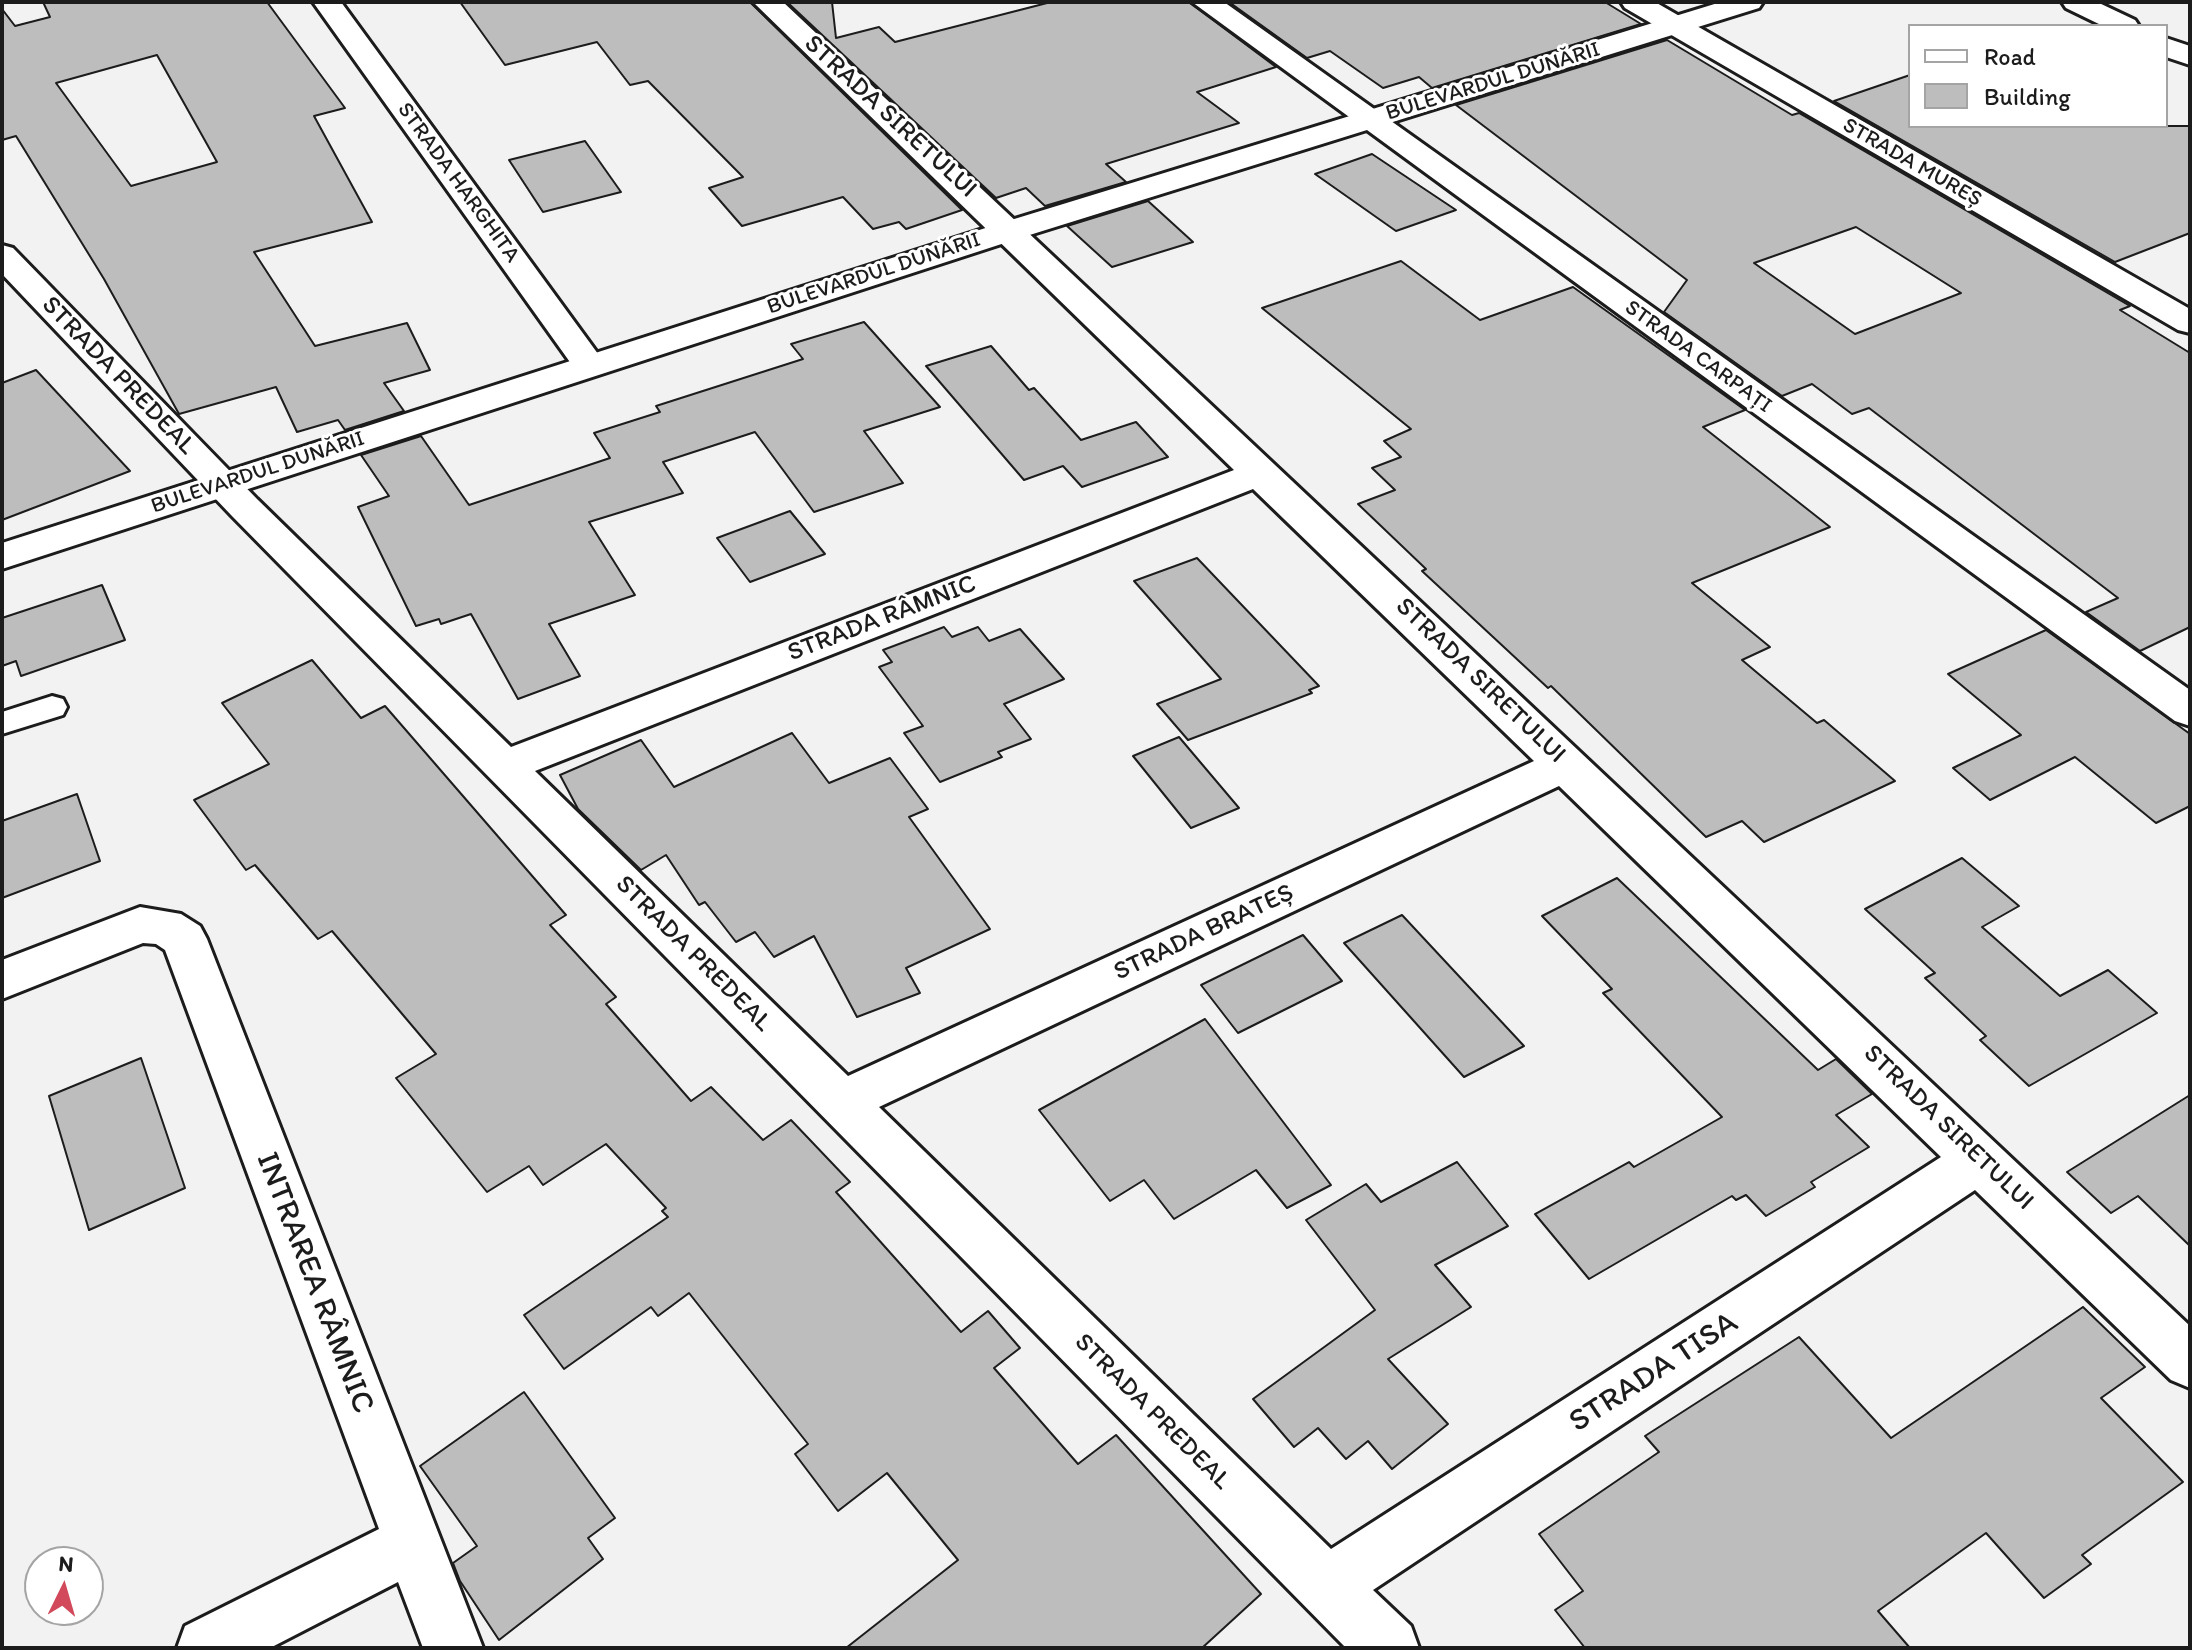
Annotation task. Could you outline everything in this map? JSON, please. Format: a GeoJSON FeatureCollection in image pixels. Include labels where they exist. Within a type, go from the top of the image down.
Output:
{"type":"FeatureCollection","features":[{"type":"Feature","properties":{"kind":"street","name":"STRADA HARGHITA"},"geometry":{"type":"LineString","coordinates":[[327,2],[589,365]]}},
{"type":"Feature","properties":{"kind":"street","name":"STRADA SIRETULUI"},"geometry":{"type":"LineString","coordinates":[[767,2],[2190,1362]]}},
{"type":"Feature","properties":{"kind":"street","name":"STRADA CARPAȚI"},"geometry":{"type":"LineString","coordinates":[[1206,2],[2190,711]]}},
{"type":"Feature","properties":{"kind":"street","name":"STRADA MUREȘ"},"geometry":{"type":"LineString","coordinates":[[1635,2],[2190,323]]}},
{"type":"Feature","properties":{"kind":"street","name":"BULEVARDUL DUNĂRII"},"geometry":{"type":"LineString","coordinates":[[2,556],[1009,231],[1749,2]]}},
{"type":"Feature","properties":{"kind":"street"},"geometry":{"type":"LineString","coordinates":[[2076,2],[2121,24]]}},
{"type":"Feature","properties":{"kind":"street"},"geometry":{"type":"LineString","coordinates":[[2168,47],[2190,57]]}},
{"type":"Feature","properties":{"kind":"street","name":"STRADA PREDEAL"},"geometry":{"type":"LineString","coordinates":[[2,255],[223,485],[1389,1648]]}},
{"type":"Feature","properties":{"kind":"street","name":"STRADA RÂMNIC"},"geometry":{"type":"LineString","coordinates":[[504,766],[1261,473]]}},
{"type":"Feature","properties":{"kind":"street","name":"STRADA BRATEȘ"},"geometry":{"type":"LineString","coordinates":[[841,1102],[1567,764]]}},
{"type":"Feature","properties":{"kind":"street","name":"INTRAREA RÂMNIC"},"geometry":{"type":"LineString","coordinates":[[2,980],[140,925],[165,927],[184,939],[453,1648]]}},
{"type":"Feature","properties":{"kind":"street","name":"STRADA TISA"},"geometry":{"type":"LineString","coordinates":[[1327,1586],[1981,1159]]}},
{"type":"Feature","properties":{"kind":"street"},"geometry":{"type":"LineString","coordinates":[[207,1648],[412,1543]]}},
{"type":"Feature","properties":{"kind":"lane"},"geometry":{"type":"LineString","coordinates":[[2,723],[52,707]]}},
{"type":"Feature","properties":{"kind":"building"},"geometry":{"type":"Polygon","coordinates":[[[43,2],[267,2],[345,108],[314,116],[372,222],[254,252],[315,346],[407,323],[430,370],[384,383],[404,411],[345,430],[338,420],[297,432],[276,387],[179,414],[104,279],[16,136],[2,140],[2,9],[15,26],[50,17],[43,2]],[[157,55],[56,83],[131,186],[217,162],[157,55]]]}},
{"type":"Feature","properties":{"kind":"building"},"geometry":{"type":"Polygon","coordinates":[[[460,2],[750,2],[962,210],[906,229],[899,222],[873,229],[843,197],[742,226],[709,188],[743,177],[648,81],[630,85],[597,42],[505,65],[460,2]]]}},
{"type":"Feature","properties":{"kind":"building"},"geometry":{"type":"Polygon","coordinates":[[[787,2],[832,2],[836,38],[879,27],[895,42],[1051,2],[1189,2],[1276,67],[1197,92],[1239,123],[1106,164],[1126,182],[1045,206],[1026,188],[996,198],[787,2]]]}},
{"type":"Feature","properties":{"kind":"building"},"geometry":{"type":"Polygon","coordinates":[[[1229,2],[1605,2],[1641,24],[1432,88],[1419,77],[1383,88],[1330,51],[1307,58],[1229,2]]]}},
{"type":"Feature","properties":{"kind":"building"},"geometry":{"type":"Polygon","coordinates":[[[1667,40],[1792,115],[1799,113],[2130,306],[2120,310],[2190,353],[2190,627],[2140,651],[2086,612],[2118,598],[1869,408],[1852,414],[1812,384],[1782,396],[1664,312],[1687,280],[1456,105],[1667,40]],[[1856,227],[1754,263],[1855,334],[1961,293],[1856,227]]]}},
{"type":"Feature","properties":{"kind":"building"},"geometry":{"type":"Polygon","coordinates":[[[1908,76],[1908,128],[2190,126],[2190,233],[2115,262],[1834,101],[1908,76]]]}},
{"type":"Feature","properties":{"kind":"building"},"geometry":{"type":"Polygon","coordinates":[[[585,141],[621,192],[543,212],[509,160],[585,141]]]}},
{"type":"Feature","properties":{"kind":"building"},"geometry":{"type":"Polygon","coordinates":[[[1372,154],[1456,210],[1396,231],[1315,174],[1372,154]]]}},
{"type":"Feature","properties":{"kind":"building"},"geometry":{"type":"Polygon","coordinates":[[[1148,201],[1193,242],[1112,267],[1067,226],[1148,201]]]}},
{"type":"Feature","properties":{"kind":"building"},"geometry":{"type":"Polygon","coordinates":[[[1401,261],[1480,320],[1573,287],[1745,410],[1703,427],[1830,527],[1692,583],[1770,647],[1742,660],[1817,723],[1824,720],[1895,781],[1764,842],[1742,821],[1706,837],[1551,686],[1548,688],[1422,571],[1426,569],[1358,504],[1395,490],[1372,468],[1401,457],[1384,441],[1411,429],[1262,308],[1401,261]]]}},
{"type":"Feature","properties":{"kind":"building"},"geometry":{"type":"Polygon","coordinates":[[[864,322],[940,407],[864,431],[903,483],[814,512],[755,432],[663,462],[683,493],[589,522],[635,595],[549,624],[580,676],[518,699],[471,614],[441,624],[439,619],[416,626],[358,507],[389,496],[361,455],[421,436],[469,505],[610,458],[594,433],[660,412],[656,406],[803,359],[791,344],[864,322]]]}},
{"type":"Feature","properties":{"kind":"building"},"geometry":{"type":"Polygon","coordinates":[[[991,346],[1029,390],[1034,388],[1081,440],[1136,422],[1168,457],[1082,487],[1063,466],[1024,480],[926,366],[991,346]]]}},
{"type":"Feature","properties":{"kind":"building"},"geometry":{"type":"Polygon","coordinates":[[[36,370],[130,471],[2,520],[2,383],[36,370]]]}},
{"type":"Feature","properties":{"kind":"building"},"geometry":{"type":"Polygon","coordinates":[[[790,511],[825,554],[750,582],[717,538],[790,511]]]}},
{"type":"Feature","properties":{"kind":"building"},"geometry":{"type":"Polygon","coordinates":[[[1197,558],[1319,686],[1309,690],[1312,693],[1188,740],[1157,704],[1221,679],[1134,581],[1197,558]]]}},
{"type":"Feature","properties":{"kind":"building"},"geometry":{"type":"Polygon","coordinates":[[[102,585],[125,640],[21,676],[16,661],[2,666],[2,618],[102,585]]]}},
{"type":"Feature","properties":{"kind":"building"},"geometry":{"type":"Polygon","coordinates":[[[944,627],[952,637],[978,627],[989,641],[1020,629],[1064,679],[1004,704],[1031,739],[998,752],[1002,757],[940,782],[904,733],[923,726],[879,667],[892,662],[883,650],[944,627]]]}},
{"type":"Feature","properties":{"kind":"building"},"geometry":{"type":"Polygon","coordinates":[[[2046,630],[2190,734],[2190,806],[2156,823],[2075,757],[1990,800],[1953,768],[2021,735],[1948,674],[2046,630]]]}},
{"type":"Feature","properties":{"kind":"building"},"geometry":{"type":"Polygon","coordinates":[[[312,660],[361,718],[385,706],[566,915],[550,925],[616,997],[606,1004],[691,1101],[711,1087],[763,1140],[791,1120],[850,1182],[836,1192],[961,1332],[988,1311],[1020,1348],[994,1368],[1078,1464],[1116,1435],[1261,1594],[1202,1648],[846,1648],[958,1560],[887,1473],[838,1511],[795,1454],[808,1444],[689,1293],[658,1316],[651,1307],[564,1369],[524,1315],[668,1217],[662,1211],[666,1208],[606,1144],[543,1185],[529,1166],[487,1192],[396,1078],[436,1054],[332,931],[318,939],[255,865],[246,870],[194,800],[269,764],[222,703],[312,660]]]}},
{"type":"Feature","properties":{"kind":"building"},"geometry":{"type":"Polygon","coordinates":[[[792,733],[829,783],[890,758],[928,809],[909,817],[990,929],[906,968],[920,993],[857,1017],[814,936],[774,957],[755,932],[736,942],[705,902],[699,905],[666,855],[641,870],[578,809],[560,775],[641,740],[674,787],[792,733]]]}},
{"type":"Feature","properties":{"kind":"building"},"geometry":{"type":"Polygon","coordinates":[[[1179,737],[1239,808],[1191,828],[1133,756],[1179,737]]]}},
{"type":"Feature","properties":{"kind":"building"},"geometry":{"type":"Polygon","coordinates":[[[77,794],[100,861],[2,898],[2,821],[77,794]]]}},
{"type":"Feature","properties":{"kind":"building"},"geometry":{"type":"Polygon","coordinates":[[[1962,858],[2019,906],[1982,927],[2060,996],[2108,970],[2157,1013],[2029,1086],[1980,1040],[1986,1036],[1925,978],[1935,973],[1865,909],[1962,858]]]}},
{"type":"Feature","properties":{"kind":"building"},"geometry":{"type":"Polygon","coordinates":[[[1617,878],[1818,1070],[1836,1059],[1872,1094],[1836,1115],[1869,1147],[1811,1182],[1815,1187],[1766,1216],[1746,1195],[1736,1200],[1732,1196],[1589,1279],[1535,1214],[1629,1162],[1634,1167],[1722,1117],[1603,993],[1612,989],[1542,916],[1617,878]]]}},
{"type":"Feature","properties":{"kind":"building"},"geometry":{"type":"Polygon","coordinates":[[[1402,915],[1524,1046],[1464,1077],[1344,943],[1402,915]]]}},
{"type":"Feature","properties":{"kind":"building"},"geometry":{"type":"Polygon","coordinates":[[[1303,935],[1342,981],[1238,1033],[1201,985],[1303,935]]]}},
{"type":"Feature","properties":{"kind":"building"},"geometry":{"type":"Polygon","coordinates":[[[1205,1019],[1331,1185],[1287,1208],[1256,1170],[1174,1219],[1144,1180],[1110,1201],[1039,1110],[1205,1019]]]}},
{"type":"Feature","properties":{"kind":"building"},"geometry":{"type":"Polygon","coordinates":[[[141,1058],[185,1188],[89,1230],[49,1096],[141,1058]]]}},
{"type":"Feature","properties":{"kind":"building"},"geometry":{"type":"Polygon","coordinates":[[[2190,1095],[2190,1246],[2138,1196],[2111,1213],[2067,1172],[2190,1095]]]}},
{"type":"Feature","properties":{"kind":"building"},"geometry":{"type":"Polygon","coordinates":[[[1457,1162],[1508,1226],[1435,1265],[1471,1307],[1388,1359],[1448,1424],[1392,1469],[1368,1441],[1346,1459],[1318,1428],[1294,1447],[1253,1399],[1375,1310],[1306,1220],[1366,1184],[1381,1202],[1457,1162]]]}},
{"type":"Feature","properties":{"kind":"building"},"geometry":{"type":"Polygon","coordinates":[[[2083,1307],[2145,1367],[2101,1398],[2183,1482],[2082,1555],[2091,1564],[2044,1598],[1986,1533],[1878,1611],[1910,1648],[1585,1648],[1555,1610],[1583,1591],[1539,1534],[1659,1452],[1645,1436],[1799,1337],[1891,1438],[2083,1307]]]}},
{"type":"Feature","properties":{"kind":"building"},"geometry":{"type":"Polygon","coordinates":[[[524,1392],[615,1518],[588,1538],[603,1559],[499,1640],[460,1581],[453,1563],[477,1546],[420,1466],[524,1392]]]}}]}
